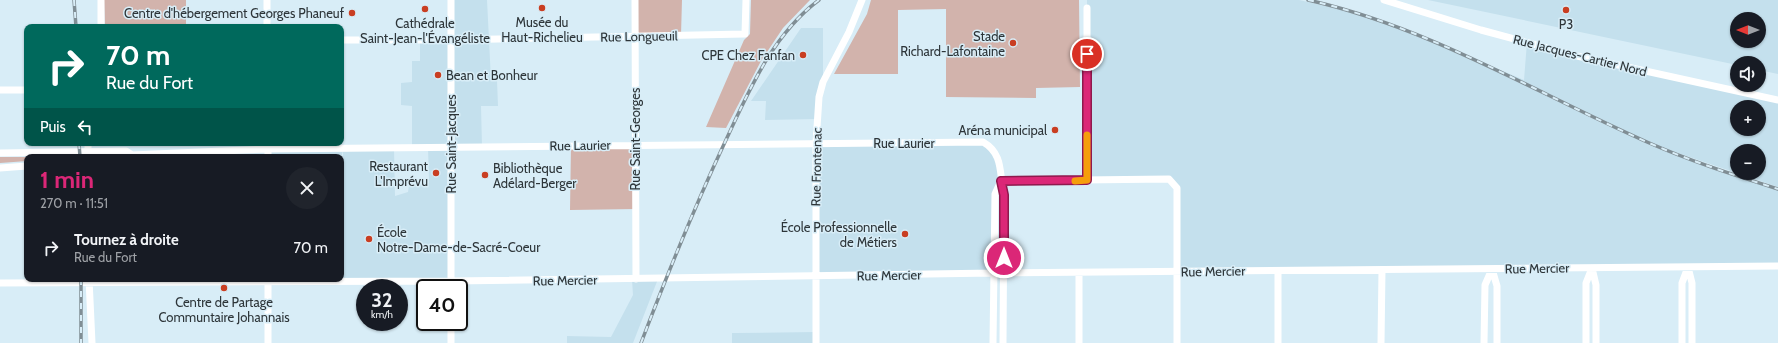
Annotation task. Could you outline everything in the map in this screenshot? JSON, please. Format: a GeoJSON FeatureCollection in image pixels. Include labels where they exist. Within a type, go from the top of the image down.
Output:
{"type":"FeatureCollection","features":[{"type":"Feature","properties":{"kind":"street"},"geometry":{"type":"LineString","coordinates":[[101,0],[101,24]]}},
{"type":"Feature","properties":{"kind":"street"},"geometry":{"type":"LineString","coordinates":[[267,0],[267,24]]}},
{"type":"Feature","properties":{"kind":"street","name":"Rue Saint-Jacques"},"geometry":{"type":"LineString","coordinates":[[451,0],[451,279]]}},
{"type":"Feature","properties":{"kind":"street","name":"Rue Saint-Georges"},"geometry":{"type":"LineString","coordinates":[[635,0],[636,279]]}},
{"type":"Feature","properties":{"kind":"street","name":"Rue Longueuil"},"geometry":{"type":"LineString","coordinates":[[344,40],[451,40],[745,34],[746,0]]}},
{"type":"Feature","properties":{"kind":"street","name":"Rue Frontenac"},"geometry":{"type":"LineString","coordinates":[[816,343],[816,143],[819,97],[823,82],[849,32],[862,0]]}},
{"type":"Feature","properties":{"kind":"street","name":"Rue Jacques-Cartier Nord"},"geometry":{"type":"LineString","coordinates":[[1384,0],[1481,30],[1577,56],[1778,100]]}},
{"type":"Feature","properties":{"kind":"street"},"geometry":{"type":"LineString","coordinates":[[1087,8],[1087,180]]}},
{"type":"Feature","properties":{"kind":"street"},"geometry":{"type":"LineString","coordinates":[[0,90],[24,90]]}},
{"type":"Feature","properties":{"kind":"street","name":"Rue Laurier"},"geometry":{"type":"LineString","coordinates":[[158,154],[268,146],[451,147],[636,144],[983,142],[992,147],[998,158],[1004,195],[1003,343]]}},
{"type":"Feature","properties":{"kind":"street","name":"Rue Laurier"},"geometry":{"type":"LineString","coordinates":[[98,154],[126,151],[128,154]]}},
{"type":"Feature","properties":{"kind":"street","name":"Rue Laurier"},"geometry":{"type":"LineString","coordinates":[[0,153],[44,154]]}},
{"type":"Feature","properties":{"kind":"street"},"geometry":{"type":"LineString","coordinates":[[0,168],[24,166]]}},
{"type":"Feature","properties":{"kind":"street"},"geometry":{"type":"LineString","coordinates":[[993,343],[994,194],[1001,181],[1169,179],[1177,188],[1176,343]]}},
{"type":"Feature","properties":{"kind":"street","name":"Rue Mercier"},"geometry":{"type":"LineString","coordinates":[[468,284],[636,279],[994,273],[1778,266]]}},
{"type":"Feature","properties":{"kind":"street"},"geometry":{"type":"LineString","coordinates":[[1682,343],[1682,283],[1688,267]]}},
{"type":"Feature","properties":{"kind":"street"},"geometry":{"type":"LineString","coordinates":[[1688,267],[1692,283],[1692,343]]}},
{"type":"Feature","properties":{"kind":"street"},"geometry":{"type":"LineString","coordinates":[[1586,343],[1586,283],[1592,268]]}},
{"type":"Feature","properties":{"kind":"street"},"geometry":{"type":"LineString","coordinates":[[1592,268],[1596,285],[1596,343]]}},
{"type":"Feature","properties":{"kind":"street"},"geometry":{"type":"LineString","coordinates":[[1484,343],[1484,285],[1492,269]]}},
{"type":"Feature","properties":{"kind":"street"},"geometry":{"type":"LineString","coordinates":[[1492,269],[1497,286],[1497,343]]}},
{"type":"Feature","properties":{"kind":"street"},"geometry":{"type":"LineString","coordinates":[[1382,270],[1382,343]]}},
{"type":"Feature","properties":{"kind":"street"},"geometry":{"type":"LineString","coordinates":[[1278,271],[1278,343]]}},
{"type":"Feature","properties":{"kind":"street"},"geometry":{"type":"LineString","coordinates":[[1079,273],[1079,343]]}},
{"type":"Feature","properties":{"kind":"street","name":"Rue Mercier"},"geometry":{"type":"LineString","coordinates":[[0,283],[44,282]]}},
{"type":"Feature","properties":{"kind":"street"},"geometry":{"type":"LineString","coordinates":[[89,282],[92,343]]}},
{"type":"Feature","properties":{"kind":"street"},"geometry":{"type":"LineString","coordinates":[[268,282],[268,343]]}},
{"type":"Feature","properties":{"kind":"street","name":"Rue Mercier"},"geometry":{"type":"LineString","coordinates":[[314,282],[416,284]]}},
{"type":"Feature","properties":{"kind":"street"},"geometry":{"type":"LineString","coordinates":[[451,331],[451,343]]}},
{"type":"Feature","properties":{"kind":"shaded area"},"geometry":{"type":"Polygon","coordinates":[[[104,0],[186,0],[186,24],[105,24],[104,0]]]}},
{"type":"Feature","properties":{"kind":"shaded area"},"geometry":{"type":"Polygon","coordinates":[[[451,0],[487,0],[491,80],[497,80],[498,106],[481,106],[482,146],[451,147],[451,279],[416,279],[416,280],[408,280],[408,279],[344,279],[343,151],[342,154],[268,154],[268,149],[394,148],[395,196],[408,192],[409,185],[429,183],[428,147],[412,147],[412,106],[401,105],[401,83],[412,82],[412,61],[420,61],[420,40],[451,40],[451,0]]]}},
{"type":"Feature","properties":{"kind":"shaded area"},"geometry":{"type":"Polygon","coordinates":[[[635,0],[682,0],[681,35],[635,36],[635,0]]]}},
{"type":"Feature","properties":{"kind":"shaded area"},"geometry":{"type":"Polygon","coordinates":[[[751,0],[810,0],[783,28],[761,61],[726,128],[706,127],[744,40],[750,34],[751,0]]]}},
{"type":"Feature","properties":{"kind":"shaded area","name":"Stade Richard-Lafontaine"},"geometry":{"type":"Polygon","coordinates":[[[871,0],[1079,0],[1080,87],[1036,88],[1036,98],[946,97],[946,9],[898,10],[898,74],[834,74],[867,14],[871,0]]]}},
{"type":"Feature","properties":{"kind":"shaded area"},"geometry":{"type":"Polygon","coordinates":[[[1087,0],[1299,0],[1353,12],[1407,31],[1524,80],[1527,42],[1730,89],[1730,92],[1743,92],[1778,100],[1778,187],[1757,180],[1766,180],[1766,144],[1730,144],[1730,171],[1660,147],[1730,175],[1730,180],[1748,180],[1778,189],[1778,266],[1177,272],[1177,188],[1169,179],[1087,181],[1087,0]]]}},
{"type":"Feature","properties":{"kind":"shaded area"},"geometry":{"type":"Polygon","coordinates":[[[1428,0],[1778,0],[1778,74],[1766,71],[1766,56],[1730,56],[1730,64],[1428,0]]]}},
{"type":"Feature","properties":{"kind":"shaded area","name":"CPE Chez Fanfan"},"geometry":{"type":"Polygon","coordinates":[[[801,28],[823,28],[823,82],[817,119],[765,120],[766,101],[751,101],[801,28]]]}},
{"type":"Feature","properties":{"kind":"shaded area","name":"École Professionnelle de Métiers"},"geometry":{"type":"Polygon","coordinates":[[[983,142],[992,147],[1001,181],[995,195],[994,273],[816,276],[816,143],[983,142]]]}},
{"type":"Feature","properties":{"kind":"shaded area"},"geometry":{"type":"Polygon","coordinates":[[[636,144],[636,209],[570,210],[571,145],[636,144]]]}},
{"type":"Feature","properties":{"kind":"shaded area"},"geometry":{"type":"Polygon","coordinates":[[[0,157],[24,157],[24,161],[0,163],[0,157]]]}},
{"type":"Feature","properties":{"kind":"shaded area"},"geometry":{"type":"Polygon","coordinates":[[[632,279],[658,279],[633,343],[567,343],[567,336],[611,337],[633,295],[632,279]]]}},
{"type":"Feature","properties":{"kind":"shaded area"},"geometry":{"type":"Polygon","coordinates":[[[816,332],[816,343],[732,343],[732,333],[816,332]]]}},
{"type":"Feature","properties":{"kind":"railway"},"geometry":{"type":"LineString","coordinates":[[74,0],[76,24]]}},
{"type":"Feature","properties":{"kind":"railway"},"geometry":{"type":"LineString","coordinates":[[641,343],[692,217],[743,103],[763,65],[775,47],[802,14],[819,0]]}},
{"type":"Feature","properties":{"kind":"railway"},"geometry":{"type":"LineString","coordinates":[[1308,0],[1353,12],[1439,44],[1663,149],[1696,162],[1778,189]]}},
{"type":"Feature","properties":{"kind":"railway"},"geometry":{"type":"LineString","coordinates":[[79,146],[80,154]]}},
{"type":"Feature","properties":{"kind":"railway"},"geometry":{"type":"LineString","coordinates":[[81,282],[81,343]]}},
{"type":"Feature","properties":{"kind":"slow traffic"},"geometry":{"type":"LineString","coordinates":[[1075,181],[1087,180],[1087,135]]}},
{"type":"Feature","properties":{"kind":"place","name":"Musée du Haut-Richelieu"},"geometry":{"type":"Point","coordinates":[542,8]}},
{"type":"Feature","properties":{"kind":"place","name":"Cathédrale Saint-Jean-l'Évangéliste"},"geometry":{"type":"Point","coordinates":[425,9]}},
{"type":"Feature","properties":{"kind":"place","name":"P3"},"geometry":{"type":"Point","coordinates":[1566,10]}},
{"type":"Feature","properties":{"kind":"place","name":"Centre d'hébergement Georges Phaneuf"},"geometry":{"type":"Point","coordinates":[352,13]}},
{"type":"Feature","properties":{"kind":"place","name":"Stade Richard-Lafontaine"},"geometry":{"type":"Point","coordinates":[1013,43]}},
{"type":"Feature","properties":{"kind":"place","name":"CPE Chez Fanfan"},"geometry":{"type":"Point","coordinates":[803,55]}},
{"type":"Feature","properties":{"kind":"place","name":"Bean et Bonheur"},"geometry":{"type":"Point","coordinates":[438,75]}},
{"type":"Feature","properties":{"kind":"place","name":"Aréna municipal"},"geometry":{"type":"Point","coordinates":[1055,130]}},
{"type":"Feature","properties":{"kind":"place","name":"Restaurant L'Imprévu"},"geometry":{"type":"Point","coordinates":[436,173]}},
{"type":"Feature","properties":{"kind":"place","name":"Bibliothèque Adélard-Berger"},"geometry":{"type":"Point","coordinates":[485,175]}},
{"type":"Feature","properties":{"kind":"place","name":"École Professionnelle de Métiers"},"geometry":{"type":"Point","coordinates":[905,234]}},
{"type":"Feature","properties":{"kind":"place","name":"École Notre-Dame-de-Sacré-Coeur"},"geometry":{"type":"Point","coordinates":[369,239]}},
{"type":"Feature","properties":{"kind":"place","name":"Centre de Partage Communtaire Johannais"},"geometry":{"type":"Point","coordinates":[224,288]}},
{"type":"Feature","properties":{"kind":"route"},"geometry":{"type":"LineString","coordinates":[[1004,258],[1004,195],[1001,181],[1087,180],[1087,54]]}}]}
